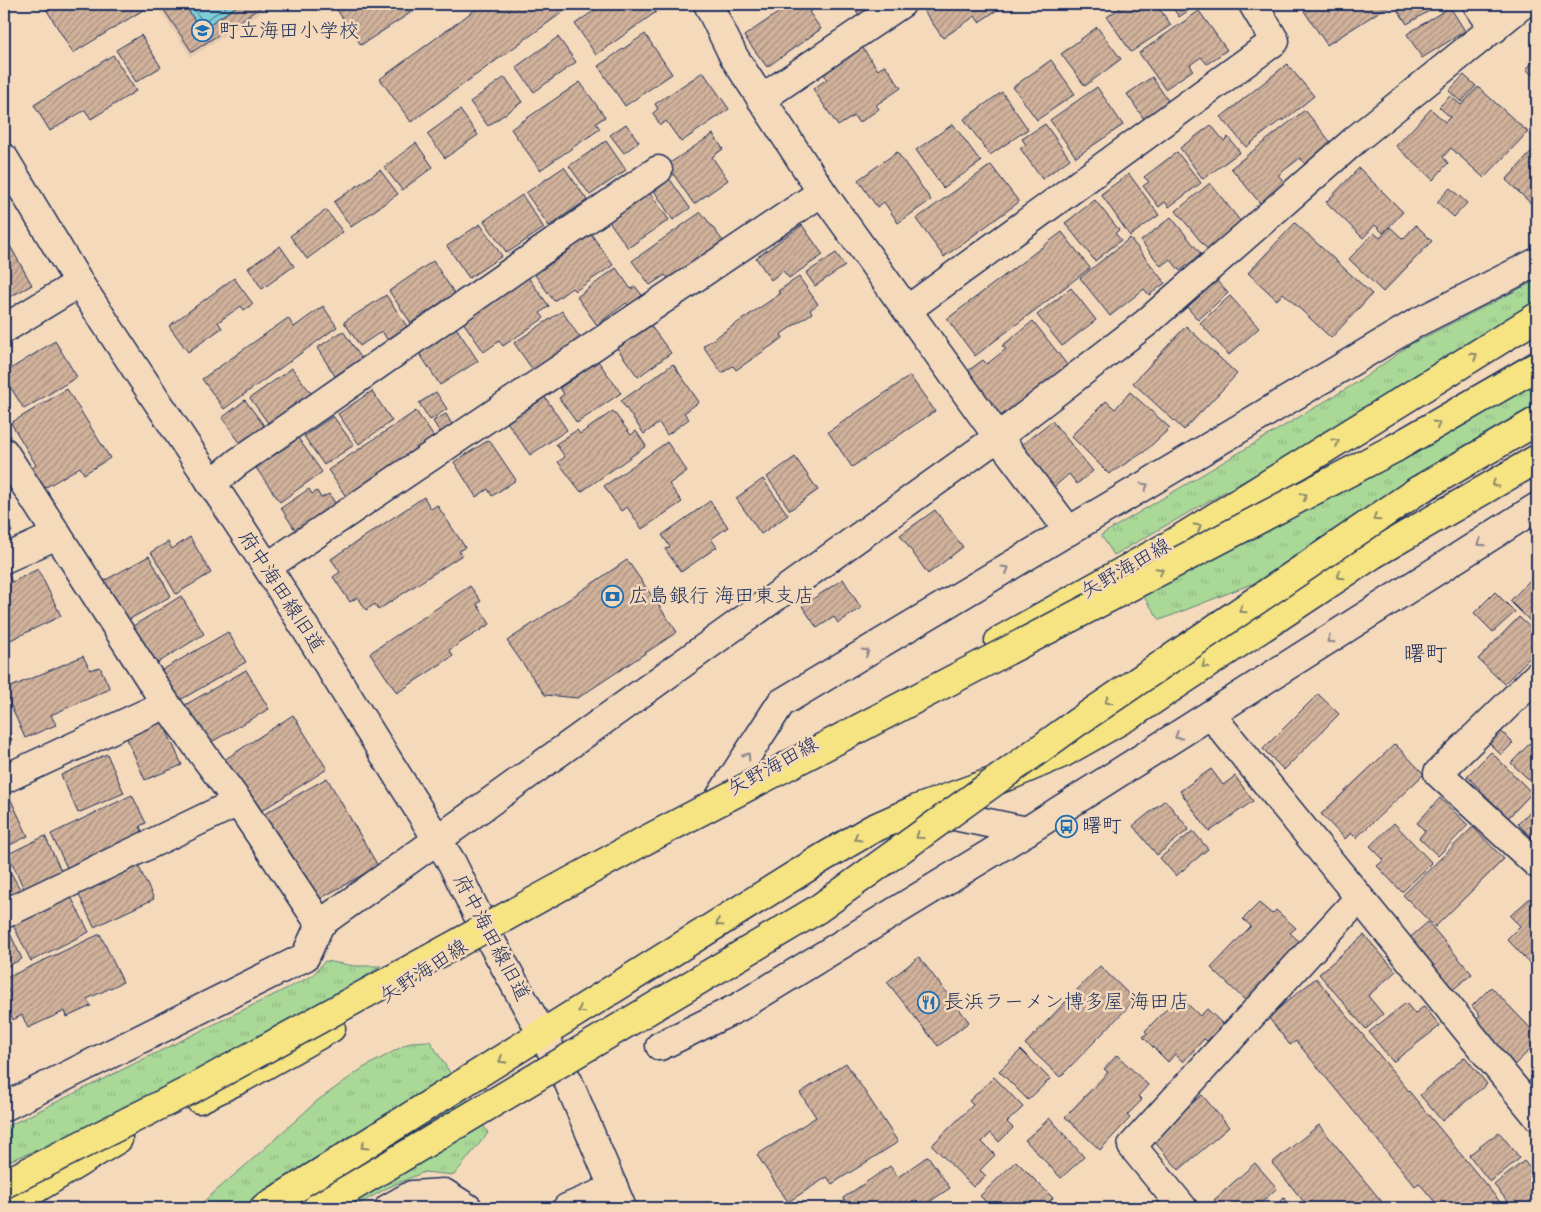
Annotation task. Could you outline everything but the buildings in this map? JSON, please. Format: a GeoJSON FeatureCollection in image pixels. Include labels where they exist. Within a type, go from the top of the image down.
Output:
{"type":"FeatureCollection","features":[{"type":"Feature","properties":{"kind":"main road","name":"矢野海田線"},"geometry":{"type":"LineString","coordinates":[[4,1208],[121,1137],[242,1078],[406,986],[486,932],[720,797],[1175,542],[1537,317]]}},
{"type":"Feature","properties":{"kind":"main road"},"geometry":{"type":"LineString","coordinates":[[4,1184],[192,1088],[642,842],[1395,448],[1537,366]]}},
{"type":"Feature","properties":{"kind":"main road"},"geometry":{"type":"LineString","coordinates":[[317,1208],[818,909],[1076,723],[1417,490],[1537,421]]}},
{"type":"Feature","properties":{"kind":"main road"},"geometry":{"type":"LineString","coordinates":[[264,1208],[824,857],[872,829],[917,809],[1011,775],[1063,753],[1135,712],[1372,556],[1537,460]]}},
{"type":"Feature","properties":{"kind":"main road"},"geometry":{"type":"LineString","coordinates":[[4,1177],[121,1137]]}},
{"type":"Feature","properties":{"kind":"street"},"geometry":{"type":"LineString","coordinates":[[708,4],[734,57],[822,192],[998,437],[1069,531]]}},
{"type":"Feature","properties":{"kind":"street"},"geometry":{"type":"LineString","coordinates":[[761,98],[901,4]]}},
{"type":"Feature","properties":{"kind":"street"},"geometry":{"type":"LineString","coordinates":[[907,310],[1275,40],[1252,4]]}},
{"type":"Feature","properties":{"kind":"street"},"geometry":{"type":"LineString","coordinates":[[1477,4],[1494,29]]}},
{"type":"Feature","properties":{"kind":"street"},"geometry":{"type":"LineString","coordinates":[[4,1107],[305,957],[320,924],[998,437],[1146,323],[1355,140],[1523,4]]}},
{"type":"Feature","properties":{"kind":"street","name":"府中海田線旧道"},"geometry":{"type":"LineString","coordinates":[[4,158],[79,283],[266,567],[452,863],[486,932],[544,1034],[568,1081],[618,1198]]}},
{"type":"Feature","properties":{"kind":"street"},"geometry":{"type":"LineString","coordinates":[[211,484],[246,457],[658,170]]}},
{"type":"Feature","properties":{"kind":"street"},"geometry":{"type":"LineString","coordinates":[[266,567],[822,192]]}},
{"type":"Feature","properties":{"kind":"street"},"geometry":{"type":"LineString","coordinates":[[720,797],[780,703],[1416,323],[1537,262]]}},
{"type":"Feature","properties":{"kind":"street"},"geometry":{"type":"LineString","coordinates":[[4,329],[79,283]]}},
{"type":"Feature","properties":{"kind":"street"},"geometry":{"type":"LineString","coordinates":[[4,452],[166,704],[238,802],[320,924]]}},
{"type":"Feature","properties":{"kind":"street"},"geometry":{"type":"LineString","coordinates":[[660,1046],[739,1007],[1027,831],[1537,508]]}},
{"type":"Feature","properties":{"kind":"street"},"geometry":{"type":"LineString","coordinates":[[4,559],[57,535]]}},
{"type":"Feature","properties":{"kind":"street"},"geometry":{"type":"LineString","coordinates":[[1533,689],[1438,773],[1537,864]]}},
{"type":"Feature","properties":{"kind":"street"},"geometry":{"type":"LineString","coordinates":[[4,779],[166,704]]}},
{"type":"Feature","properties":{"kind":"street"},"geometry":{"type":"LineString","coordinates":[[1211,715],[1537,1116]]}},
{"type":"Feature","properties":{"kind":"street"},"geometry":{"type":"LineString","coordinates":[[4,914],[238,802]]}},
{"type":"Feature","properties":{"kind":"street"},"geometry":{"type":"LineString","coordinates":[[917,809],[1027,831]]}},
{"type":"Feature","properties":{"kind":"street"},"geometry":{"type":"LineString","coordinates":[[1184,1208],[1132,1146],[1359,898]]}},
{"type":"Feature","properties":{"kind":"street"},"geometry":{"type":"LineString","coordinates":[[389,1208],[412,1195],[444,1193],[468,1208]]}},
{"type":"Feature","properties":{"kind":"street"},"geometry":{"type":"LineString","coordinates":[[567,1208],[618,1198]]}},
{"type":"Feature","properties":{"kind":"shaded area","name":"町立海田小学校"},"geometry":{"type":"Polygon","coordinates":[[[156,4],[275,4],[191,57],[156,4]]]}},
{"type":"Feature","properties":{"kind":"green space"},"geometry":{"type":"Polygon","coordinates":[[[1537,280],[1537,310],[1362,414],[1114,555],[1101,535],[1361,380],[1411,344],[1537,280]]]}},
{"type":"Feature","properties":{"kind":"green space"},"geometry":{"type":"Polygon","coordinates":[[[1537,348],[1537,432],[1287,570],[1160,620],[1131,579],[1377,443],[1537,348]]]}},
{"type":"Feature","properties":{"kind":"green space"},"geometry":{"type":"Polygon","coordinates":[[[325,961],[355,966],[381,966],[341,993],[108,1122],[4,1163],[4,1128],[312,976],[325,961]]]}},
{"type":"Feature","properties":{"kind":"green space"},"geometry":{"type":"Polygon","coordinates":[[[430,1041],[488,1133],[454,1175],[424,1172],[387,1188],[352,1208],[196,1208],[317,1101],[363,1068],[411,1042],[430,1041]]]}},
{"type":"Feature","properties":{"kind":"water"},"geometry":{"type":"Polygon","coordinates":[[[184,4],[240,4],[201,30],[184,4]]]}},
{"type":"Feature","properties":{"kind":"place","name":"町立海田小学校"},"geometry":{"type":"Point","coordinates":[203,31]}},
{"type":"Feature","properties":{"kind":"place","name":"広島銀行 海田東支店"},"geometry":{"type":"Point","coordinates":[613,596]}},
{"type":"Feature","properties":{"kind":"place","name":"曙町"},"geometry":{"type":"Point","coordinates":[1066,826]}},
{"type":"Feature","properties":{"kind":"place","name":"長浜ラーメン博多屋 海田店"},"geometry":{"type":"Point","coordinates":[928,1002]}},
{"type":"Feature","properties":{"kind":"district","name":"曙町"},"geometry":{"type":"Point","coordinates":[1425,655]}}]}
